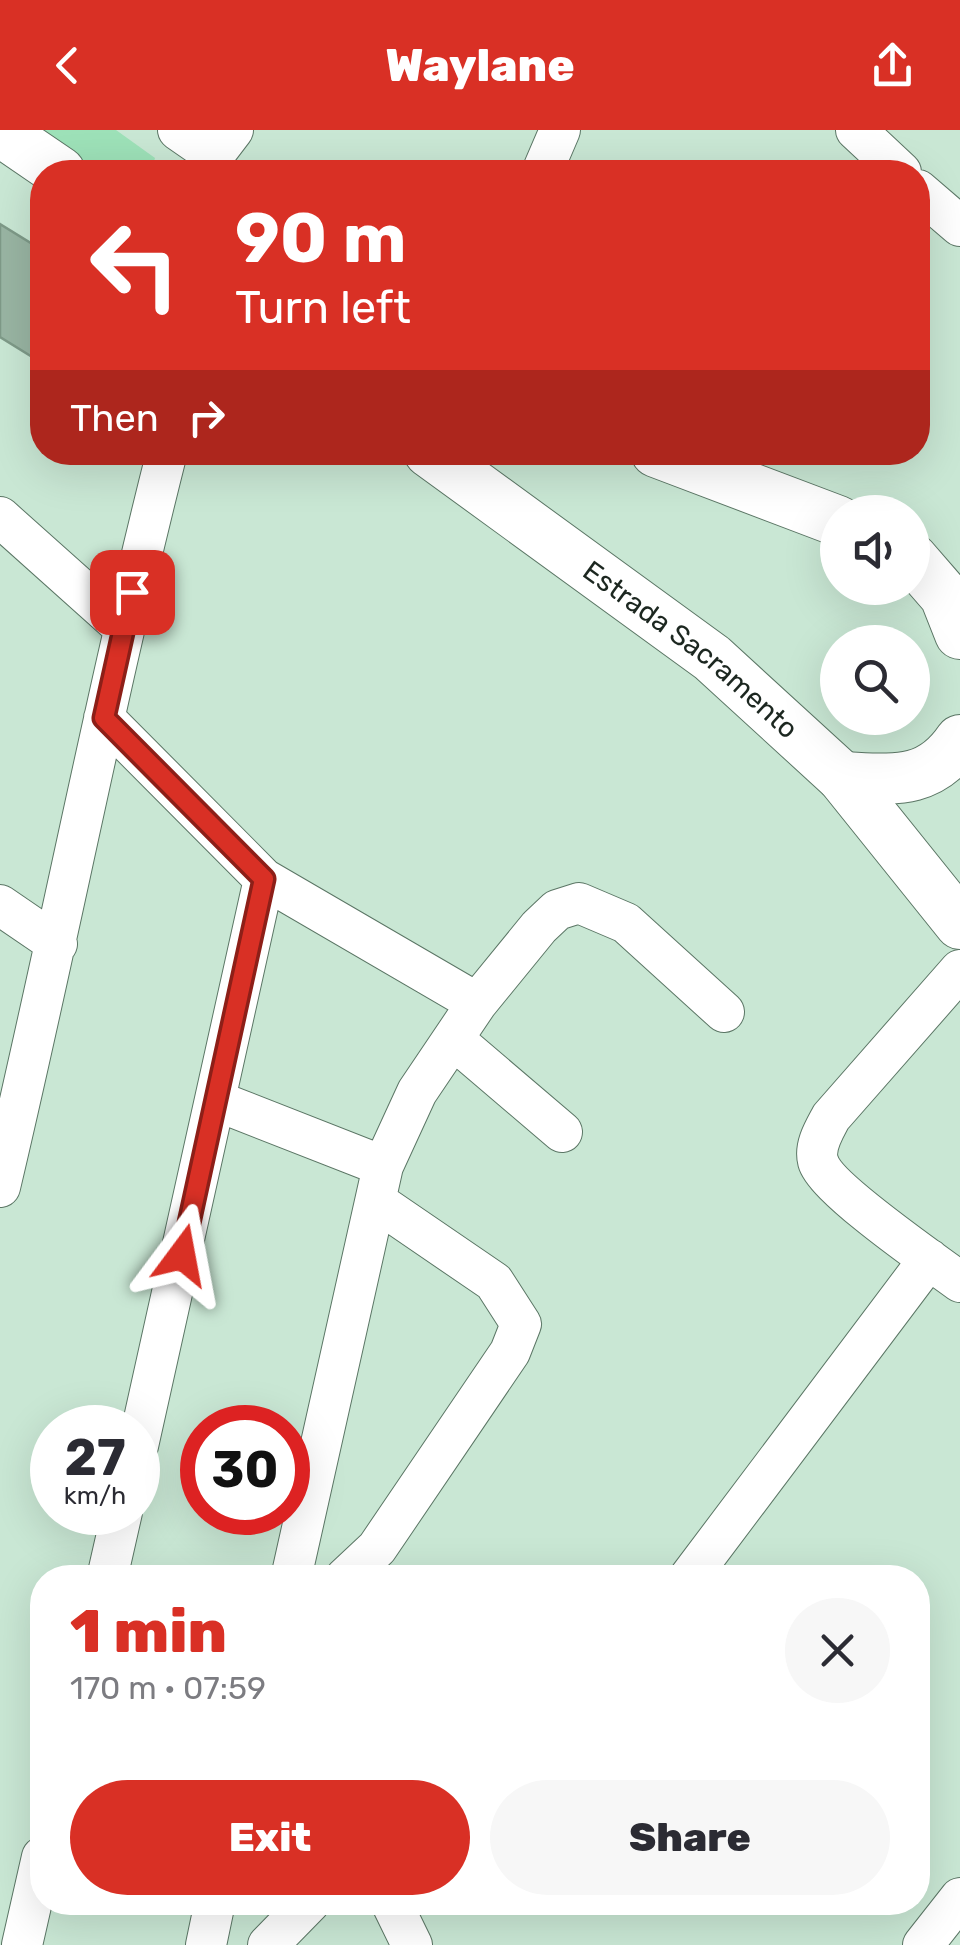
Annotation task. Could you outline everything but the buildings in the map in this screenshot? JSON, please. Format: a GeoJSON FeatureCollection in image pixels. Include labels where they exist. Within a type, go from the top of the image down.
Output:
{"type":"FeatureCollection","features":[{"type":"Feature","properties":{"kind":"main road"},"geometry":{"type":"LineString","coordinates":[[0,131],[42,160]]}},
{"type":"Feature","properties":{"kind":"main road","name":"Estrada Sacramento"},"geometry":{"type":"LineString","coordinates":[[447,465],[712,658],[842,777],[960,924]]}},
{"type":"Feature","properties":{"kind":"main road"},"geometry":{"type":"LineString","coordinates":[[690,465],[820,514]]}},
{"type":"Feature","properties":{"kind":"main road"},"geometry":{"type":"LineString","coordinates":[[930,579],[955,608]]}},
{"type":"Feature","properties":{"kind":"main road"},"geometry":{"type":"LineString","coordinates":[[842,777],[920,774],[946,760],[960,740]]}},
{"type":"Feature","properties":{"kind":"street"},"geometry":{"type":"LineString","coordinates":[[178,130],[216,152]]}},
{"type":"Feature","properties":{"kind":"street"},"geometry":{"type":"LineString","coordinates":[[547,160],[560,130]]}},
{"type":"Feature","properties":{"kind":"street"},"geometry":{"type":"LineString","coordinates":[[856,130],[888,160]]}},
{"type":"Feature","properties":{"kind":"street"},"geometry":{"type":"LineString","coordinates":[[930,200],[960,226]]}},
{"type":"Feature","properties":{"kind":"street"},"geometry":{"type":"LineString","coordinates":[[0,1187],[57,944],[122,626],[164,465]]}},
{"type":"Feature","properties":{"kind":"street"},"geometry":{"type":"LineString","coordinates":[[0,518],[122,626]]}},
{"type":"Feature","properties":{"kind":"street"},"geometry":{"type":"LineString","coordinates":[[104,718],[264,879],[477,1003]]}},
{"type":"Feature","properties":{"kind":"street"},"geometry":{"type":"LineString","coordinates":[[147,1405],[264,879]]}},
{"type":"Feature","properties":{"kind":"street"},"geometry":{"type":"LineString","coordinates":[[294,1565],[380,1184],[418,1092],[477,1003],[539,927],[557,910],[580,903],[626,924],[724,1012]]}},
{"type":"Feature","properties":{"kind":"street"},"geometry":{"type":"LineString","coordinates":[[0,905],[57,944]]}},
{"type":"Feature","properties":{"kind":"street"},"geometry":{"type":"LineString","coordinates":[[701,1565],[945,1271],[836,1186],[818,1162],[819,1140],[831,1117],[960,970]]}},
{"type":"Feature","properties":{"kind":"street"},"geometry":{"type":"LineString","coordinates":[[453,1039],[562,1132]]}},
{"type":"Feature","properties":{"kind":"street"},"geometry":{"type":"LineString","coordinates":[[217,1102],[380,1184],[494,1282],[521,1324],[510,1352],[377,1548],[359,1565]]}},
{"type":"Feature","properties":{"kind":"street"},"geometry":{"type":"LineString","coordinates":[[110,1565],[117,1535]]}},
{"type":"Feature","properties":{"kind":"street"},"geometry":{"type":"LineString","coordinates":[[924,1945],[960,1898]]}},
{"type":"Feature","properties":{"kind":"street"},"geometry":{"type":"LineString","coordinates":[[22,1945],[30,1910]]}},
{"type":"Feature","properties":{"kind":"street"},"geometry":{"type":"LineString","coordinates":[[206,1945],[212,1915]]}},
{"type":"Feature","properties":{"kind":"street"},"geometry":{"type":"LineString","coordinates":[[268,1945],[297,1915]]}},
{"type":"Feature","properties":{"kind":"street"},"geometry":{"type":"LineString","coordinates":[[397,1915],[412,1945]]}},
{"type":"Feature","properties":{"kind":"green space"},"geometry":{"type":"Polygon","coordinates":[[[17,130],[116,130],[155,158],[154,160],[58,160],[17,130]]]}},
{"type":"Feature","properties":{"kind":"route"},"geometry":{"type":"LineString","coordinates":[[132,592],[104,718],[264,879],[182,1255]]}}]}
